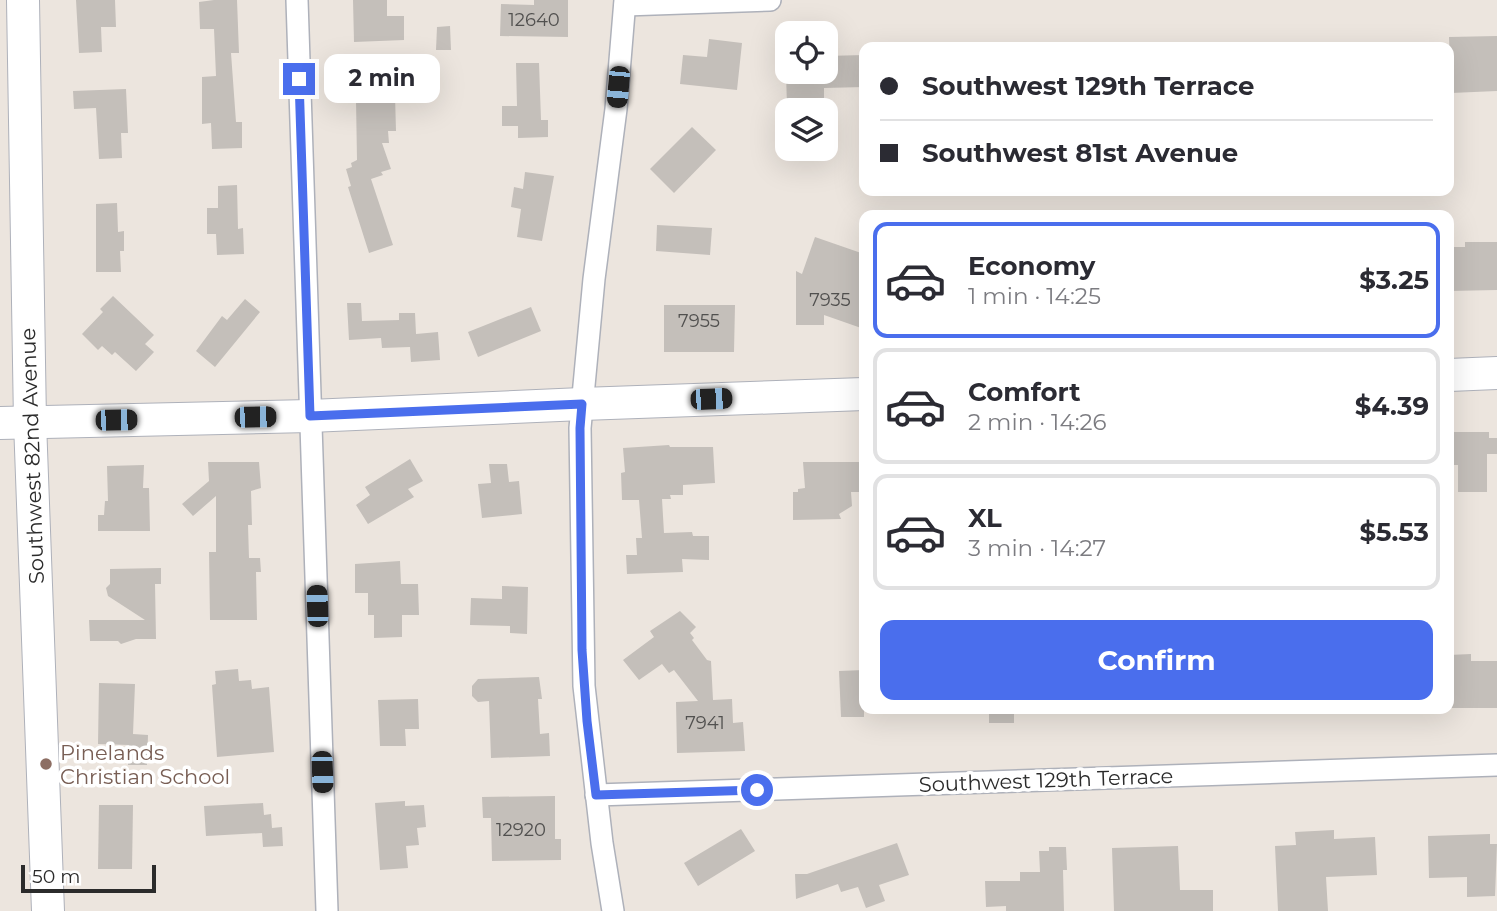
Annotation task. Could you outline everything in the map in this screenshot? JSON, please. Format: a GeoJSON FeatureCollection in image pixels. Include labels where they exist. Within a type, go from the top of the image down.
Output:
{"type":"FeatureCollection","features":[{"type":"Feature","properties":{"kind":"street","name":"Southwest 82nd Avenue"},"geometry":{"type":"LineString","coordinates":[[23,0],[15,422],[48,911]]}},
{"type":"Feature","properties":{"kind":"street"},"geometry":{"type":"LineString","coordinates":[[297,0],[327,911]]}},
{"type":"Feature","properties":{"kind":"street"},"geometry":{"type":"LineString","coordinates":[[613,911],[587,721],[582,650],[580,428],[594,279],[616,109],[625,2],[770,0]]}},
{"type":"Feature","properties":{"kind":"street"},"geometry":{"type":"LineString","coordinates":[[1454,375],[1497,373]]}},
{"type":"Feature","properties":{"kind":"street"},"geometry":{"type":"LineString","coordinates":[[15,422],[310,416],[859,394]]}},
{"type":"Feature","properties":{"kind":"street","name":"Southwest 129th Terrace"},"geometry":{"type":"LineString","coordinates":[[596,795],[1497,765]]}},
{"type":"Feature","properties":{"kind":"building"},"geometry":{"type":"Polygon","coordinates":[[[76,0],[115,0],[116,27],[101,27],[102,52],[79,53],[76,0]]]}},
{"type":"Feature","properties":{"kind":"building"},"geometry":{"type":"Polygon","coordinates":[[[237,0],[239,53],[231,53],[236,122],[242,122],[242,148],[212,149],[211,123],[202,124],[202,77],[216,76],[214,29],[200,29],[199,2],[237,0]]]}},
{"type":"Feature","properties":{"kind":"building"},"geometry":{"type":"Polygon","coordinates":[[[353,0],[387,0],[387,16],[404,16],[404,40],[354,42],[353,0]]]}},
{"type":"Feature","properties":{"kind":"building"},"geometry":{"type":"Polygon","coordinates":[[[534,0],[568,0],[568,37],[500,36],[501,4],[534,5],[534,0]]]}},
{"type":"Feature","properties":{"kind":"building"},"geometry":{"type":"Polygon","coordinates":[[[450,26],[451,50],[436,50],[437,27],[450,26]]]}},
{"type":"Feature","properties":{"kind":"building"},"geometry":{"type":"Polygon","coordinates":[[[1497,36],[1497,91],[1454,93],[1454,42],[1449,42],[1449,37],[1497,36]]]}},
{"type":"Feature","properties":{"kind":"building"},"geometry":{"type":"Polygon","coordinates":[[[709,39],[742,43],[737,90],[680,84],[683,55],[707,57],[709,39]]]}},
{"type":"Feature","properties":{"kind":"building"},"geometry":{"type":"Polygon","coordinates":[[[859,55],[859,87],[824,88],[824,98],[787,98],[786,84],[838,84],[838,56],[859,55]]]}},
{"type":"Feature","properties":{"kind":"building"},"geometry":{"type":"Polygon","coordinates":[[[516,63],[539,63],[541,120],[548,120],[548,137],[518,138],[518,126],[502,126],[502,106],[517,106],[516,63]]]}},
{"type":"Feature","properties":{"kind":"building"},"geometry":{"type":"Polygon","coordinates":[[[400,75],[401,95],[395,95],[396,131],[388,131],[389,143],[382,143],[391,169],[371,179],[393,245],[369,253],[348,187],[351,186],[346,169],[352,167],[351,163],[357,160],[356,100],[345,100],[345,76],[400,75]]]}},
{"type":"Feature","properties":{"kind":"building"},"geometry":{"type":"Polygon","coordinates":[[[126,89],[128,133],[121,133],[122,158],[99,159],[96,108],[74,109],[73,91],[126,89]]]}},
{"type":"Feature","properties":{"kind":"building"},"geometry":{"type":"Polygon","coordinates":[[[692,127],[716,150],[674,193],[650,169],[692,127]]]}},
{"type":"Feature","properties":{"kind":"building"},"geometry":{"type":"Polygon","coordinates":[[[525,172],[554,176],[542,241],[517,237],[521,209],[511,207],[514,187],[523,189],[525,172]]]}},
{"type":"Feature","properties":{"kind":"building"},"geometry":{"type":"Polygon","coordinates":[[[237,185],[238,229],[243,228],[244,254],[217,255],[216,234],[207,234],[207,208],[218,208],[218,186],[237,185]]]}},
{"type":"Feature","properties":{"kind":"building"},"geometry":{"type":"Polygon","coordinates":[[[117,203],[118,232],[124,231],[124,251],[120,251],[121,272],[96,272],[96,204],[117,203]]]}},
{"type":"Feature","properties":{"kind":"building"},"geometry":{"type":"Polygon","coordinates":[[[657,225],[712,228],[710,255],[656,251],[657,225]]]}},
{"type":"Feature","properties":{"kind":"building"},"geometry":{"type":"Polygon","coordinates":[[[815,237],[859,252],[859,327],[824,315],[824,325],[796,325],[796,271],[802,274],[815,237]]]}},
{"type":"Feature","properties":{"kind":"building"},"geometry":{"type":"Polygon","coordinates":[[[1465,242],[1497,242],[1497,290],[1454,291],[1454,247],[1465,247],[1465,242]]]}},
{"type":"Feature","properties":{"kind":"building"},"geometry":{"type":"Polygon","coordinates":[[[113,296],[154,335],[145,344],[154,352],[136,371],[115,352],[112,355],[102,346],[98,350],[82,334],[103,312],[100,309],[113,296]]]}},
{"type":"Feature","properties":{"kind":"building"},"geometry":{"type":"Polygon","coordinates":[[[245,299],[260,312],[215,367],[196,351],[222,316],[227,320],[245,299]]]}},
{"type":"Feature","properties":{"kind":"building"},"geometry":{"type":"Polygon","coordinates":[[[347,303],[361,303],[362,321],[399,320],[399,313],[415,313],[416,334],[438,332],[440,360],[411,362],[410,347],[382,348],[381,338],[349,340],[347,303]]]}},
{"type":"Feature","properties":{"kind":"building"},"geometry":{"type":"Polygon","coordinates":[[[664,305],[735,305],[734,352],[664,352],[664,305]]]}},
{"type":"Feature","properties":{"kind":"building"},"geometry":{"type":"Polygon","coordinates":[[[531,307],[541,331],[478,357],[468,332],[531,307]]]}},
{"type":"Feature","properties":{"kind":"building"},"geometry":{"type":"Polygon","coordinates":[[[1454,432],[1489,432],[1489,438],[1497,438],[1497,454],[1487,454],[1487,492],[1458,492],[1458,465],[1454,465],[1454,432]]]}},
{"type":"Feature","properties":{"kind":"building"},"geometry":{"type":"Polygon","coordinates":[[[669,445],[713,447],[715,483],[683,485],[683,495],[670,495],[671,499],[662,499],[664,533],[692,532],[693,536],[709,536],[709,560],[682,559],[683,572],[627,574],[626,555],[637,555],[636,538],[642,538],[639,500],[622,500],[621,473],[625,472],[623,448],[669,445]]]}},
{"type":"Feature","properties":{"kind":"building"},"geometry":{"type":"Polygon","coordinates":[[[410,459],[423,481],[408,489],[414,497],[368,524],[356,505],[370,495],[365,487],[410,459]]]}},
{"type":"Feature","properties":{"kind":"building"},"geometry":{"type":"Polygon","coordinates":[[[208,462],[259,462],[261,488],[251,491],[252,525],[248,525],[249,558],[260,558],[261,572],[256,572],[257,620],[210,620],[209,552],[216,552],[216,496],[193,516],[182,504],[209,481],[208,462]]]}},
{"type":"Feature","properties":{"kind":"building"},"geometry":{"type":"Polygon","coordinates":[[[803,462],[859,462],[859,492],[851,492],[852,506],[839,514],[841,519],[793,520],[793,492],[805,488],[803,462]]]}},
{"type":"Feature","properties":{"kind":"building"},"geometry":{"type":"Polygon","coordinates":[[[489,464],[507,464],[509,482],[519,481],[522,514],[482,518],[478,484],[491,483],[489,464]]]}},
{"type":"Feature","properties":{"kind":"building"},"geometry":{"type":"Polygon","coordinates":[[[144,465],[143,488],[149,488],[150,531],[98,531],[98,515],[104,515],[105,501],[108,501],[107,466],[144,465]]]}},
{"type":"Feature","properties":{"kind":"building"},"geometry":{"type":"Polygon","coordinates":[[[400,561],[401,584],[418,584],[419,615],[402,615],[402,637],[374,638],[374,615],[368,615],[368,593],[355,593],[355,564],[400,561]]]}},
{"type":"Feature","properties":{"kind":"building"},"geometry":{"type":"Polygon","coordinates":[[[161,568],[161,584],[155,584],[156,639],[136,639],[121,644],[118,641],[90,641],[89,620],[145,620],[108,596],[106,588],[110,584],[110,569],[161,568]]]}},
{"type":"Feature","properties":{"kind":"building"},"geometry":{"type":"Polygon","coordinates":[[[502,586],[528,587],[527,634],[510,633],[510,626],[470,625],[471,598],[502,599],[502,586]]]}},
{"type":"Feature","properties":{"kind":"building"},"geometry":{"type":"Polygon","coordinates":[[[680,611],[696,627],[690,633],[694,638],[692,640],[707,660],[711,661],[713,700],[732,699],[733,723],[743,722],[745,751],[677,753],[676,702],[698,701],[674,670],[669,673],[662,664],[639,680],[623,660],[654,637],[650,631],[680,611]]]}},
{"type":"Feature","properties":{"kind":"building"},"geometry":{"type":"Polygon","coordinates":[[[1471,654],[1471,661],[1497,661],[1497,708],[1454,708],[1454,655],[1471,654]]]}},
{"type":"Feature","properties":{"kind":"building"},"geometry":{"type":"Polygon","coordinates":[[[238,669],[239,681],[251,680],[252,689],[269,687],[274,752],[217,757],[212,685],[216,684],[215,671],[238,669]]]}},
{"type":"Feature","properties":{"kind":"building"},"geometry":{"type":"Polygon","coordinates":[[[859,670],[859,714],[864,714],[864,717],[841,717],[839,671],[859,670]]]}},
{"type":"Feature","properties":{"kind":"building"},"geometry":{"type":"Polygon","coordinates":[[[539,677],[542,699],[538,699],[540,734],[549,733],[550,756],[491,758],[489,701],[478,702],[472,696],[472,686],[478,679],[539,677]]]}},
{"type":"Feature","properties":{"kind":"building"},"geometry":{"type":"Polygon","coordinates":[[[99,683],[135,684],[133,734],[148,735],[147,765],[128,765],[129,745],[98,744],[99,683]]]}},
{"type":"Feature","properties":{"kind":"building"},"geometry":{"type":"Polygon","coordinates":[[[418,699],[419,729],[405,729],[406,746],[380,746],[378,700],[418,699]]]}},
{"type":"Feature","properties":{"kind":"building"},"geometry":{"type":"Polygon","coordinates":[[[989,714],[1014,714],[1014,723],[989,723],[989,714]]]}},
{"type":"Feature","properties":{"kind":"building"},"geometry":{"type":"Polygon","coordinates":[[[555,796],[555,839],[561,839],[561,860],[492,861],[491,818],[483,818],[482,797],[555,796]]]}},
{"type":"Feature","properties":{"kind":"building"},"geometry":{"type":"Polygon","coordinates":[[[405,801],[405,806],[424,805],[426,827],[417,828],[419,845],[406,846],[408,868],[380,870],[375,803],[405,801]]]}},
{"type":"Feature","properties":{"kind":"building"},"geometry":{"type":"Polygon","coordinates":[[[263,803],[264,815],[271,814],[272,828],[282,827],[283,846],[263,847],[262,833],[206,836],[204,806],[263,803]]]}},
{"type":"Feature","properties":{"kind":"building"},"geometry":{"type":"Polygon","coordinates":[[[99,805],[133,805],[132,869],[98,869],[99,805]]]}},
{"type":"Feature","properties":{"kind":"building"},"geometry":{"type":"Polygon","coordinates":[[[741,829],[755,851],[698,886],[684,863],[741,829]]]}},
{"type":"Feature","properties":{"kind":"building"},"geometry":{"type":"Polygon","coordinates":[[[1334,830],[1334,839],[1375,837],[1377,875],[1326,877],[1328,911],[1278,911],[1275,846],[1296,845],[1295,832],[1334,830]]]}},
{"type":"Feature","properties":{"kind":"building"},"geometry":{"type":"Polygon","coordinates":[[[1490,834],[1490,844],[1497,844],[1495,896],[1467,897],[1467,877],[1429,878],[1428,836],[1490,834]]]}},
{"type":"Feature","properties":{"kind":"building"},"geometry":{"type":"Polygon","coordinates":[[[897,843],[909,875],[879,885],[885,901],[866,908],[858,887],[841,892],[838,884],[796,899],[795,874],[807,874],[897,843]]]}},
{"type":"Feature","properties":{"kind":"building"},"geometry":{"type":"Polygon","coordinates":[[[1178,846],[1180,890],[1213,890],[1213,911],[1114,911],[1112,848],[1178,846]]]}},
{"type":"Feature","properties":{"kind":"building"},"geometry":{"type":"Polygon","coordinates":[[[1049,847],[1066,847],[1067,870],[1063,870],[1064,911],[1006,911],[1006,906],[986,907],[985,881],[1020,881],[1020,872],[1040,872],[1039,851],[1049,851],[1049,847]]]}},
{"type":"Feature","properties":{"kind":"place","name":"Pinelands Christian School"},"geometry":{"type":"Point","coordinates":[46,764]}},
{"type":"Feature","properties":{"kind":"route"},"geometry":{"type":"LineString","coordinates":[[299,79],[310,416],[582,404],[582,650],[596,795],[757,790]]}}]}
